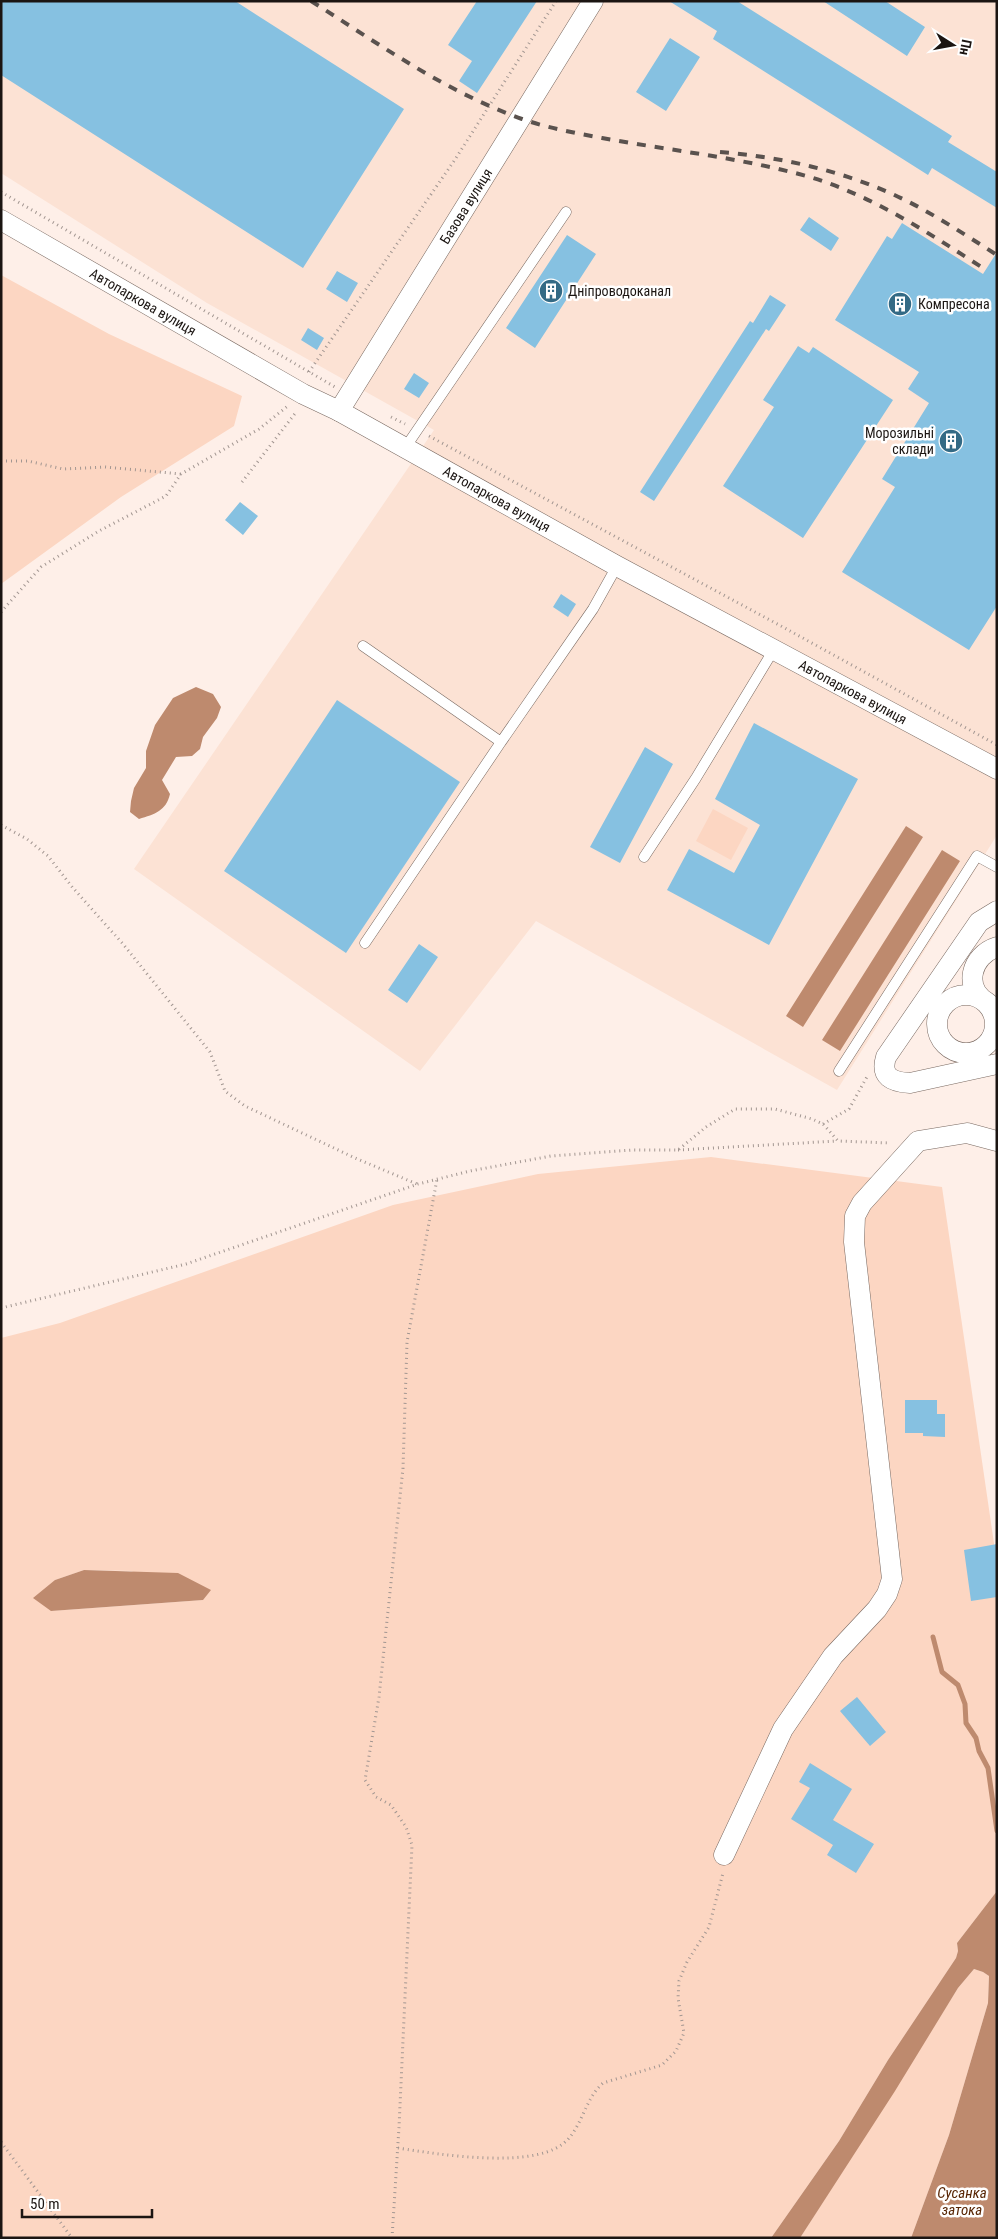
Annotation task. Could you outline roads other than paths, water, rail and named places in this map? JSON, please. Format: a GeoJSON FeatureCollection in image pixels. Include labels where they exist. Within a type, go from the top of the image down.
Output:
{"type":"FeatureCollection","features":[{"type":"Feature","properties":{"kind":"street","name":"Базова вулиця"},"geometry":{"type":"LineString","coordinates":[[344,403],[594,1]]}},
{"type":"Feature","properties":{"kind":"street","name":"Автопаркова вулиця"},"geometry":{"type":"LineString","coordinates":[[1,220],[306,395],[344,403],[405,448],[773,651],[997,770]]}},
{"type":"Feature","properties":{"kind":"street"},"geometry":{"type":"LineString","coordinates":[[997,911],[979,922],[886,1057],[884,1064],[885,1072],[890,1078],[896,1082],[910,1083],[997,1064]]}},
{"type":"Feature","properties":{"kind":"street"},"geometry":{"type":"LineString","coordinates":[[991,1004],[974,988],[973,971],[981,956],[997,947]]}},
{"type":"Feature","properties":{"kind":"street"},"geometry":{"type":"LineString","coordinates":[[724,1855],[783,1729],[834,1656],[877,1609],[887,1594],[892,1578],[854,1242],[855,1216],[862,1203],[918,1141],[967,1133],[997,1141]]}},
{"type":"Feature","properties":{"kind":"lane"},"geometry":{"type":"LineString","coordinates":[[405,448],[566,212]]}},
{"type":"Feature","properties":{"kind":"lane"},"geometry":{"type":"LineString","coordinates":[[365,943],[593,609],[617,566]]}},
{"type":"Feature","properties":{"kind":"lane"},"geometry":{"type":"LineString","coordinates":[[363,646],[501,742]]}},
{"type":"Feature","properties":{"kind":"lane"},"geometry":{"type":"LineString","coordinates":[[644,857],[696,778],[773,651]]}},
{"type":"Feature","properties":{"kind":"lane"},"geometry":{"type":"LineString","coordinates":[[839,1071],[977,856],[997,868]]}},
{"type":"Feature","properties":{"kind":"water"},"geometry":{"type":"Polygon","coordinates":[[[196,687],[213,694],[221,707],[217,718],[203,737],[200,749],[192,756],[176,757],[162,780],[170,794],[163,808],[139,819],[130,812],[131,801],[134,788],[146,768],[146,751],[155,725],[173,698],[196,687]]]}},
{"type":"Feature","properties":{"kind":"water"},"geometry":{"type":"Polygon","coordinates":[[[906,826],[923,837],[803,1027],[786,1016],[906,826]]]}},
{"type":"Feature","properties":{"kind":"water"},"geometry":{"type":"Polygon","coordinates":[[[942,850],[960,861],[840,1051],[822,1040],[942,850]]]}},
{"type":"Feature","properties":{"kind":"water"},"geometry":{"type":"Polygon","coordinates":[[[84,1570],[178,1573],[211,1590],[203,1600],[51,1611],[33,1598],[55,1580],[84,1570]]]}},
{"type":"Feature","properties":{"kind":"water","name":"Сусанка затока"},"geometry":{"type":"Polygon","coordinates":[[[997,1891],[997,2238],[911,2238],[949,2135],[988,2003],[989,1976],[974,1969],[958,1988],[895,2091],[800,2238],[771,2238],[839,2141],[888,2060],[956,1958],[958,1951],[957,1943],[997,1891]]]}},
{"type":"Feature","properties":{"kind":"waterway"},"geometry":{"type":"LineString","coordinates":[[933,1637],[942,1672],[958,1685],[965,1704],[966,1723],[976,1738],[979,1751],[988,1768],[997,1831]]}},
{"type":"Feature","properties":{"kind":"railway"},"geometry":{"type":"LineString","coordinates":[[311,1],[414,66],[494,108],[522,119],[562,130],[750,163],[799,174],[824,182],[872,202],[939,240],[983,268]]}},
{"type":"Feature","properties":{"kind":"railway"},"geometry":{"type":"LineString","coordinates":[[720,152],[791,162],[861,181],[917,206],[997,255]]}},
{"type":"Feature","properties":{"kind":"place","name":"Дніпроводоканал"},"geometry":{"type":"Point","coordinates":[551,291]}},
{"type":"Feature","properties":{"kind":"place","name":"Компресона"},"geometry":{"type":"Point","coordinates":[900,304]}},
{"type":"Feature","properties":{"kind":"place","name":"Морозильні склади"},"geometry":{"type":"Point","coordinates":[951,441]}}]}
